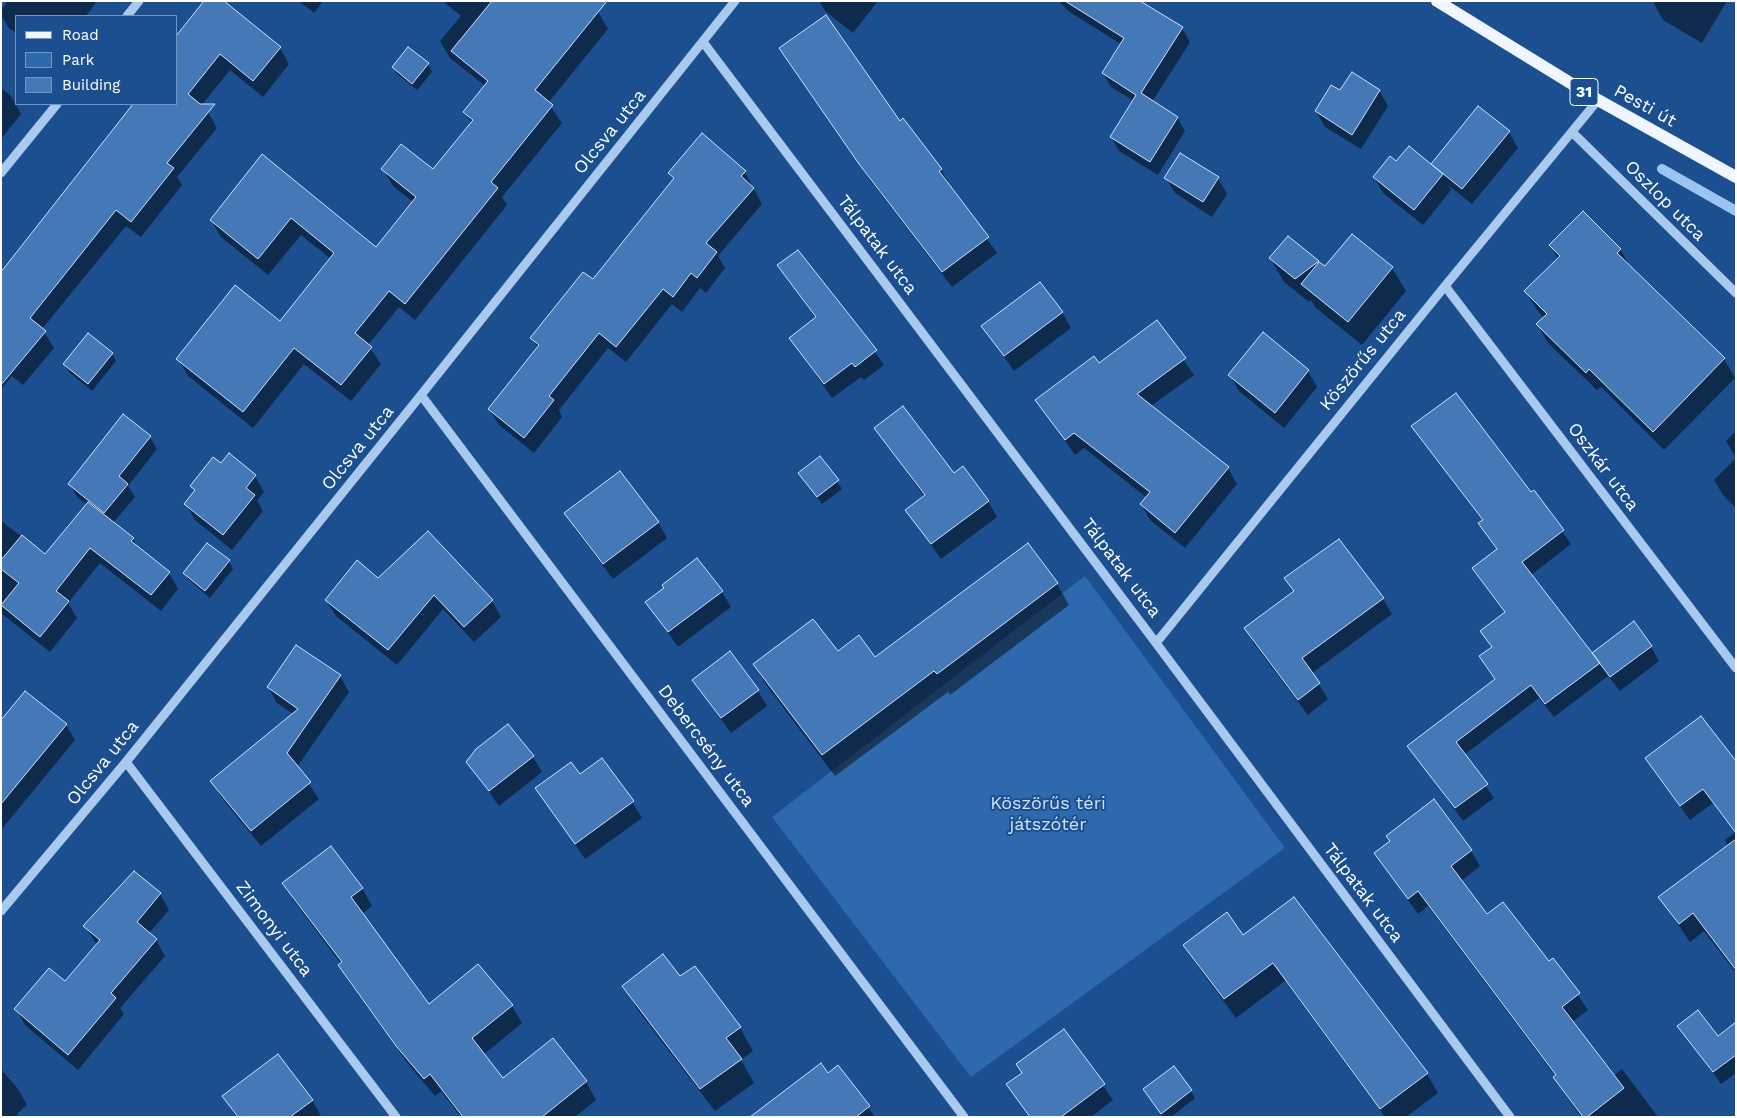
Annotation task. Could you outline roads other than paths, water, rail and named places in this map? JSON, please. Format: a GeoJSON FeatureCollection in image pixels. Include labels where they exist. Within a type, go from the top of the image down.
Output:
{"type":"FeatureCollection","features":[{"type":"Feature","properties":{"kind":"main road","name":"Pesti út"},"geometry":{"type":"LineString","coordinates":[[1436,1],[1598,100],[1736,177]]}},
{"type":"Feature","properties":{"kind":"street"},"geometry":{"type":"LineString","coordinates":[[128,15],[139,1]]}},
{"type":"Feature","properties":{"kind":"street","name":"Olcsva utca"},"geometry":{"type":"LineString","coordinates":[[1,911],[126,762],[421,396],[734,1]]}},
{"type":"Feature","properties":{"kind":"street","name":"Tálpatak utca"},"geometry":{"type":"LineString","coordinates":[[703,42],[1156,642],[1510,1117]]}},
{"type":"Feature","properties":{"kind":"street","name":"Köszörűs utca"},"geometry":{"type":"LineString","coordinates":[[1156,642],[1598,100]]}},
{"type":"Feature","properties":{"kind":"street"},"geometry":{"type":"LineString","coordinates":[[1,174],[56,105]]}},
{"type":"Feature","properties":{"kind":"street","name":"Oszlop utca"},"geometry":{"type":"LineString","coordinates":[[1572,132],[1736,293]]}},
{"type":"Feature","properties":{"kind":"street","name":"Oszkár utca"},"geometry":{"type":"LineString","coordinates":[[1445,286],[1736,668]]}},
{"type":"Feature","properties":{"kind":"street","name":"Debercsény utca"},"geometry":{"type":"LineString","coordinates":[[421,396],[964,1117]]}},
{"type":"Feature","properties":{"kind":"street","name":"Zimonyi utca"},"geometry":{"type":"LineString","coordinates":[[126,762],[396,1117]]}},
{"type":"Feature","properties":{"kind":"waterway"},"geometry":{"type":"LineString","coordinates":[[1662,169],[1736,211]]}},
{"type":"Feature","properties":{"kind":"park label","name":"Köszörűs téri játszótér"},"geometry":{"type":"Point","coordinates":[1048,814]}}]}
